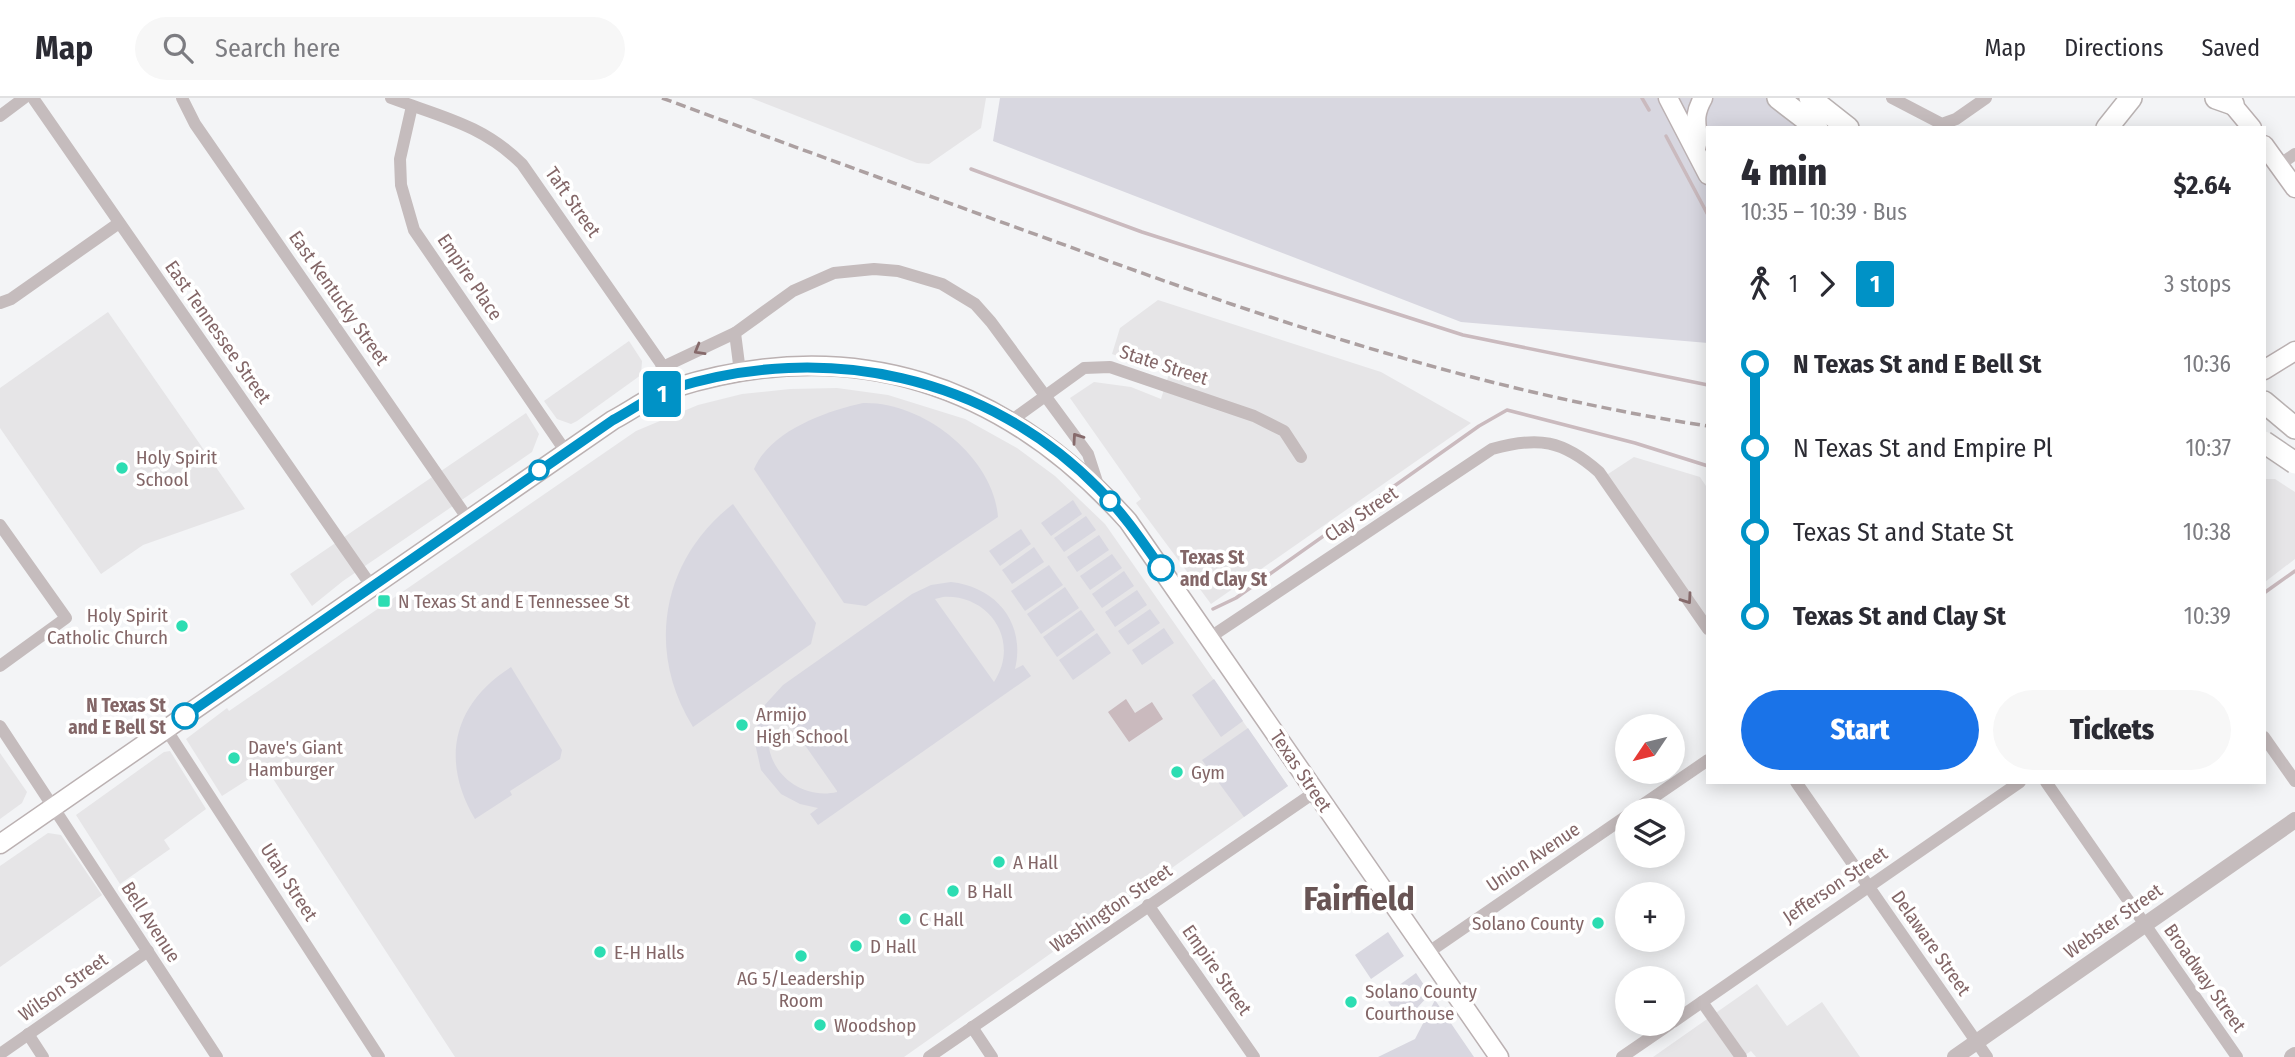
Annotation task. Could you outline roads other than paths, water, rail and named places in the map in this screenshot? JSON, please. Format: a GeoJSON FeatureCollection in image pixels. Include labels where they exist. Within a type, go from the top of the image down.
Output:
{"type":"FeatureCollection","features":[{"type":"Feature","properties":{"kind":"highway"},"geometry":{"type":"LineString","coordinates":[[1778,98],[1842,126]]}},
{"type":"Feature","properties":{"kind":"highway"},"geometry":{"type":"LineString","coordinates":[[1810,98],[1823,120],[1852,126]]}},
{"type":"Feature","properties":{"kind":"highway"},"geometry":{"type":"LineString","coordinates":[[2109,126],[2133,99]]}},
{"type":"Feature","properties":{"kind":"highway"},"geometry":{"type":"LineString","coordinates":[[2266,404],[2295,428]]}},
{"type":"Feature","properties":{"kind":"highway"},"geometry":{"type":"LineString","coordinates":[[2266,421],[2295,442]]}},
{"type":"Feature","properties":{"kind":"highway"},"geometry":{"type":"LineString","coordinates":[[2266,443],[2295,463]]}},
{"type":"Feature","properties":{"kind":"main road"},"geometry":{"type":"LineString","coordinates":[[1668,98],[1706,171]]}},
{"type":"Feature","properties":{"kind":"main road"},"geometry":{"type":"LineString","coordinates":[[1696,149],[1699,141],[1695,113],[1703,98]]}},
{"type":"Feature","properties":{"kind":"main road"},"geometry":{"type":"LineString","coordinates":[[2225,100],[2250,126]]}},
{"type":"Feature","properties":{"kind":"main road"},"geometry":{"type":"LineString","coordinates":[[2266,148],[2295,188]]}},
{"type":"Feature","properties":{"kind":"main road"},"geometry":{"type":"LineString","coordinates":[[2266,369],[2295,351]]}},
{"type":"Feature","properties":{"kind":"main road","name":"Texas Street"},"geometry":{"type":"LineString","coordinates":[[0,844],[613,420],[672,388],[740,372],[802,367],[869,370],[925,382],[980,402],[1051,447],[1099,488],[1128,521],[1499,1057]]}},
{"type":"Feature","properties":{"kind":"street"},"geometry":{"type":"LineString","coordinates":[[0,116],[24,98]]}},
{"type":"Feature","properties":{"kind":"street","name":"East Tennessee Street"},"geometry":{"type":"LineString","coordinates":[[33,98],[372,587]]}},
{"type":"Feature","properties":{"kind":"street","name":"East Kentucky Street"},"geometry":{"type":"LineString","coordinates":[[182,98],[195,124],[468,519]]}},
{"type":"Feature","properties":{"kind":"street","name":"Taft Street"},"geometry":{"type":"LineString","coordinates":[[391,98],[480,130],[504,146],[522,164],[663,367],[672,388]]}},
{"type":"Feature","properties":{"kind":"street"},"geometry":{"type":"LineString","coordinates":[[1892,98],[1942,124],[1956,119],[1986,98]]}},
{"type":"Feature","properties":{"kind":"street","name":"Empire Place"},"geometry":{"type":"LineString","coordinates":[[412,106],[400,159],[401,184],[414,230],[566,452]]}},
{"type":"Feature","properties":{"kind":"street"},"geometry":{"type":"LineString","coordinates":[[2279,165],[2295,154]]}},
{"type":"Feature","properties":{"kind":"street"},"geometry":{"type":"LineString","coordinates":[[0,303],[11,299],[119,223]]}},
{"type":"Feature","properties":{"kind":"street","name":"Texas Street"},"geometry":{"type":"LineString","coordinates":[[663,367],[735,333],[809,283],[848,270],[874,269],[917,275],[943,284],[975,304],[1088,454],[1099,488]]}},
{"type":"Feature","properties":{"kind":"street"},"geometry":{"type":"LineString","coordinates":[[735,333],[740,372]]}},
{"type":"Feature","properties":{"kind":"street","name":"State Street"},"geometry":{"type":"LineString","coordinates":[[1012,420],[1084,369],[1110,367],[1254,416],[1284,432],[1301,457]]}},
{"type":"Feature","properties":{"kind":"street","name":"Clay Street"},"geometry":{"type":"LineString","coordinates":[[1209,638],[1492,449],[1516,442],[1542,440],[1577,452],[1599,472],[1706,626]]}},
{"type":"Feature","properties":{"kind":"street"},"geometry":{"type":"LineString","coordinates":[[0,525],[66,618],[0,666]]}},
{"type":"Feature","properties":{"kind":"street","name":"Bell Avenue"},"geometry":{"type":"LineString","coordinates":[[0,726],[217,1057]]}},
{"type":"Feature","properties":{"kind":"street","name":"Utah Street"},"geometry":{"type":"LineString","coordinates":[[166,729],[379,1057]]}},
{"type":"Feature","properties":{"kind":"street"},"geometry":{"type":"LineString","coordinates":[[2266,740],[2295,781]]}},
{"type":"Feature","properties":{"kind":"street"},"geometry":{"type":"LineString","coordinates":[[1653,798],[1706,761]]}},
{"type":"Feature","properties":{"kind":"street","name":"Delaware Street"},"geometry":{"type":"LineString","coordinates":[[1797,784],[1987,1057]]}},
{"type":"Feature","properties":{"kind":"street","name":"Jefferson Street"},"geometry":{"type":"LineString","coordinates":[[1685,1014],[2017,784]]}},
{"type":"Feature","properties":{"kind":"street","name":"Broadway Street"},"geometry":{"type":"LineString","coordinates":[[2047,784],[2237,1057]]}},
{"type":"Feature","properties":{"kind":"street","name":"Washington Street"},"geometry":{"type":"LineString","coordinates":[[929,1057],[1315,792]]}},
{"type":"Feature","properties":{"kind":"street","name":"Webster Street"},"geometry":{"type":"LineString","coordinates":[[1955,1057],[2295,820]]}},
{"type":"Feature","properties":{"kind":"street","name":"Union Avenue"},"geometry":{"type":"LineString","coordinates":[[1426,954],[1615,824]]}},
{"type":"Feature","properties":{"kind":"street","name":"Empire Street"},"geometry":{"type":"LineString","coordinates":[[1148,905],[1254,1057]]}},
{"type":"Feature","properties":{"kind":"street","name":"Wilson Street"},"geometry":{"type":"LineString","coordinates":[[0,1054],[148,951]]}},
{"type":"Feature","properties":{"kind":"street"},"geometry":{"type":"LineString","coordinates":[[1702,1002],[1741,1057]]}},
{"type":"Feature","properties":{"kind":"street"},"geometry":{"type":"LineString","coordinates":[[972,1027],[992,1057]]}},
{"type":"Feature","properties":{"kind":"street"},"geometry":{"type":"LineString","coordinates":[[28,1034],[43,1057]]}},
{"type":"Feature","properties":{"kind":"street","name":"Jefferson Street"},"geometry":{"type":"LineString","coordinates":[[1622,1057],[1652,1036]]}},
{"type":"Feature","properties":{"kind":"waterway"},"geometry":{"type":"LineString","coordinates":[[1642,98],[1649,110]]}},
{"type":"Feature","properties":{"kind":"waterway"},"geometry":{"type":"LineString","coordinates":[[1666,136],[1706,211]]}},
{"type":"Feature","properties":{"kind":"waterway"},"geometry":{"type":"LineString","coordinates":[[971,169],[1142,232],[1463,335],[1706,385]]}},
{"type":"Feature","properties":{"kind":"waterway"},"geometry":{"type":"LineString","coordinates":[[1213,609],[1236,598],[1479,426],[1507,410],[1635,443],[1706,465]]}},
{"type":"Feature","properties":{"kind":"waterway"},"geometry":{"type":"LineString","coordinates":[[2266,592],[2295,571]]}},
{"type":"Feature","properties":{"kind":"railway"},"geometry":{"type":"LineString","coordinates":[[662,98],[1212,298],[1294,325],[1375,350],[1540,394],[1706,426]]}},
{"type":"Feature","properties":{"kind":"railway"},"geometry":{"type":"LineString","coordinates":[[2266,454],[2295,453]]}},
{"type":"Feature","properties":{"kind":"place","name":"Holy Spirit School"},"geometry":{"type":"Point","coordinates":[122,468]}},
{"type":"Feature","properties":{"kind":"place","name":"Texas St and Clay St"},"geometry":{"type":"Point","coordinates":[1161,568]}},
{"type":"Feature","properties":{"kind":"place","name":"N Texas St and E Tennessee St"},"geometry":{"type":"Point","coordinates":[384,601]}},
{"type":"Feature","properties":{"kind":"place","name":"Holy Spirit Catholic Church"},"geometry":{"type":"Point","coordinates":[182,626]}},
{"type":"Feature","properties":{"kind":"place","name":"N Texas St and E Bell St"},"geometry":{"type":"Point","coordinates":[185,716]}},
{"type":"Feature","properties":{"kind":"place","name":"Armijo High School"},"geometry":{"type":"Point","coordinates":[742,725]}},
{"type":"Feature","properties":{"kind":"place","name":"Dave's Giant Hamburger"},"geometry":{"type":"Point","coordinates":[234,758]}},
{"type":"Feature","properties":{"kind":"place","name":"Gym"},"geometry":{"type":"Point","coordinates":[1177,772]}},
{"type":"Feature","properties":{"kind":"place","name":"A Hall"},"geometry":{"type":"Point","coordinates":[999,862]}},
{"type":"Feature","properties":{"kind":"place","name":"B Hall"},"geometry":{"type":"Point","coordinates":[953,891]}},
{"type":"Feature","properties":{"kind":"place","name":"C Hall"},"geometry":{"type":"Point","coordinates":[905,919]}},
{"type":"Feature","properties":{"kind":"place","name":"Solano County"},"geometry":{"type":"Point","coordinates":[1598,923]}},
{"type":"Feature","properties":{"kind":"place","name":"D Hall"},"geometry":{"type":"Point","coordinates":[856,946]}},
{"type":"Feature","properties":{"kind":"place","name":"E-H Halls"},"geometry":{"type":"Point","coordinates":[600,952]}},
{"type":"Feature","properties":{"kind":"place","name":"AG 5/Leadership Room"},"geometry":{"type":"Point","coordinates":[801,956]}},
{"type":"Feature","properties":{"kind":"place","name":"Solano County Courthouse"},"geometry":{"type":"Point","coordinates":[1351,1002]}},
{"type":"Feature","properties":{"kind":"place","name":"Woodshop"},"geometry":{"type":"Point","coordinates":[820,1025]}},
{"type":"Feature","properties":{"kind":"district","name":"Fairfield"},"geometry":{"type":"Point","coordinates":[1359,899]}}]}
